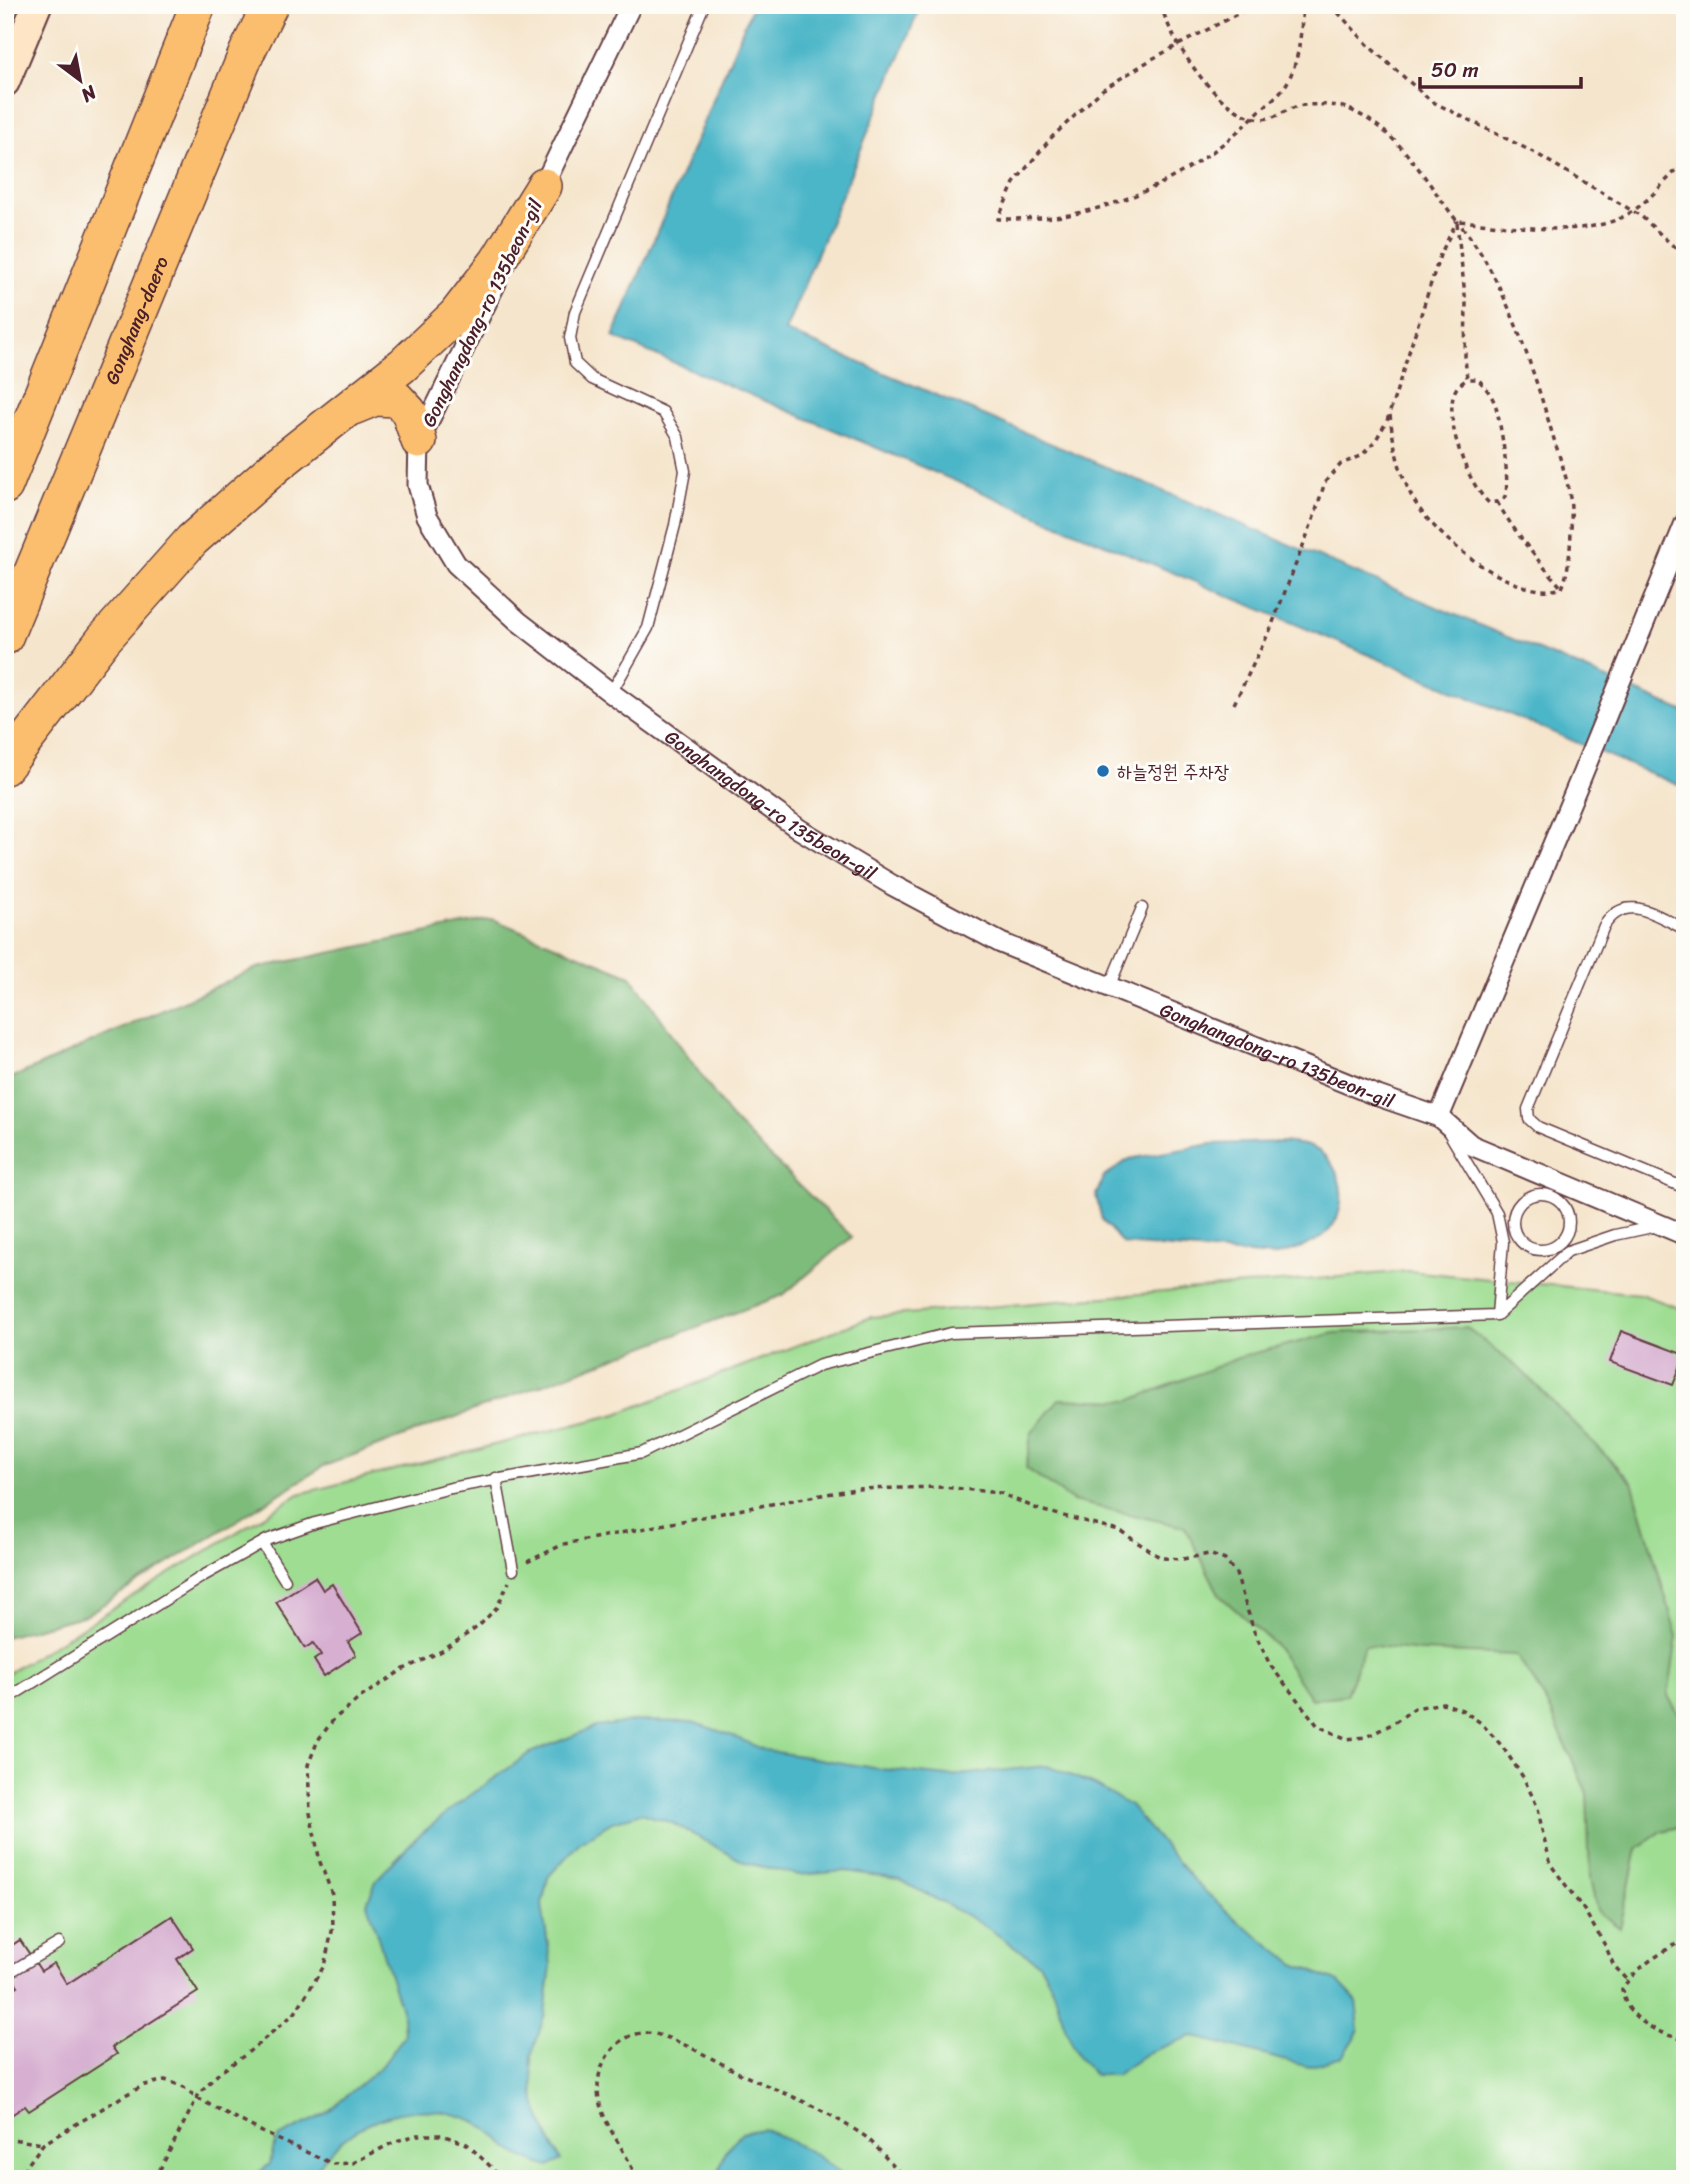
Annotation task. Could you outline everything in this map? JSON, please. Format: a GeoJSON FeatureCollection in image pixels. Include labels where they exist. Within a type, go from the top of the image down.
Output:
{"type":"FeatureCollection","features":[{"type":"Feature","properties":{"kind":"highway","name":"Gonghang-daero"},"geometry":{"type":"LineString","coordinates":[[5,637],[247,52],[270,5]]}},
{"type":"Feature","properties":{"kind":"highway"},"geometry":{"type":"LineString","coordinates":[[5,486],[193,14]]}},
{"type":"Feature","properties":{"kind":"highway"},"geometry":{"type":"LineString","coordinates":[[5,767],[104,639],[169,564],[251,487],[402,365],[456,315],[497,262],[544,186]]}},
{"type":"Feature","properties":{"kind":"highway"},"geometry":{"type":"LineString","coordinates":[[347,410],[375,398],[397,399],[409,412],[419,441]]}},
{"type":"Feature","properties":{"kind":"main road"},"geometry":{"type":"LineString","coordinates":[[5,82],[37,5]]}},
{"type":"Feature","properties":{"kind":"street","name":"Gonghangdong-ro 135beon-gil"},"geometry":{"type":"LineString","coordinates":[[631,5],[419,441],[418,485],[427,516],[456,564],[519,621],[611,693],[799,829],[892,885],[1001,943],[1378,1096],[1439,1117],[1471,1145],[1554,1188],[1685,1235]]}},
{"type":"Feature","properties":{"kind":"street"},"geometry":{"type":"LineString","coordinates":[[1439,1117],[1685,523]]}},
{"type":"Feature","properties":{"kind":"lane"},"geometry":{"type":"LineString","coordinates":[[611,693],[649,628],[675,525],[685,471],[678,437],[663,412],[592,379],[575,363],[570,338],[575,312],[704,5]]}},
{"type":"Feature","properties":{"kind":"lane"},"geometry":{"type":"LineString","coordinates":[[1109,987],[1142,908]]}},
{"type":"Feature","properties":{"kind":"lane"},"geometry":{"type":"LineString","coordinates":[[1685,929],[1638,908],[1622,908],[1612,914],[1604,926],[1528,1109],[1529,1119],[1538,1127],[1685,1188]]}},
{"type":"Feature","properties":{"kind":"lane"},"geometry":{"type":"LineString","coordinates":[[1439,1117],[1497,1213],[1503,1242],[1497,1315]]}},
{"type":"Feature","properties":{"kind":"lane"},"geometry":{"type":"LineString","coordinates":[[5,1700],[203,1576],[262,1543],[314,1523],[496,1478],[642,1452],[820,1365],[951,1333],[1497,1315],[1565,1246],[1569,1215],[1554,1188],[1524,1200],[1513,1215],[1515,1234],[1527,1248],[1536,1251],[1546,1251],[1555,1247],[1565,1246],[1662,1226]]}},
{"type":"Feature","properties":{"kind":"lane"},"geometry":{"type":"LineString","coordinates":[[1500,1225],[1513,1225]]}},
{"type":"Feature","properties":{"kind":"lane"},"geometry":{"type":"LineString","coordinates":[[496,1478],[513,1570]]}},
{"type":"Feature","properties":{"kind":"lane"},"geometry":{"type":"LineString","coordinates":[[262,1543],[285,1580]]}},
{"type":"Feature","properties":{"kind":"lane"},"geometry":{"type":"LineString","coordinates":[[5,1975],[59,1943]]}},
{"type":"Feature","properties":{"kind":"path"},"geometry":{"type":"LineString","coordinates":[[1161,5],[1164,19],[1178,46],[1200,78],[1227,103],[1252,118],[1268,118],[1300,106],[1344,106],[1384,130],[1411,156],[1457,221],[1472,237],[1504,296],[1540,390],[1563,471],[1571,508],[1567,578],[1562,588],[1553,592],[1499,578],[1456,548],[1410,496],[1399,466],[1390,415]]}},
{"type":"Feature","properties":{"kind":"path"},"geometry":{"type":"LineString","coordinates":[[1254,5],[1102,90],[1051,138],[1014,183],[998,219],[1042,218],[1083,213],[1129,197],[1174,178],[1233,137],[1286,84],[1301,44],[1303,5]]}},
{"type":"Feature","properties":{"kind":"path"},"geometry":{"type":"LineString","coordinates":[[1331,5],[1370,47],[1431,101],[1535,153],[1633,211],[1685,257]]}},
{"type":"Feature","properties":{"kind":"path"},"geometry":{"type":"LineString","coordinates":[[1457,221],[1577,229],[1602,224],[1633,211],[1685,162]]}},
{"type":"Feature","properties":{"kind":"path"},"geometry":{"type":"LineString","coordinates":[[1457,221],[1466,304],[1467,379]]}},
{"type":"Feature","properties":{"kind":"path"},"geometry":{"type":"LineString","coordinates":[[1234,704],[1270,630],[1325,482],[1341,464],[1361,456],[1374,443],[1390,415],[1440,255],[1457,221]]}},
{"type":"Feature","properties":{"kind":"path"},"geometry":{"type":"LineString","coordinates":[[1467,379],[1478,379],[1496,406],[1508,478],[1506,494],[1497,502],[1489,502],[1480,494],[1459,450],[1452,408],[1456,389],[1467,379]]}},
{"type":"Feature","properties":{"kind":"path"},"geometry":{"type":"LineString","coordinates":[[1497,502],[1529,549],[1562,588]]}},
{"type":"Feature","properties":{"kind":"path"},"geometry":{"type":"LineString","coordinates":[[155,2179],[200,2092],[219,2073],[295,2013],[324,1966],[333,1927],[332,1894],[320,1863],[310,1813],[308,1765],[317,1740],[334,1719],[402,1670],[442,1651],[480,1626],[497,1606],[513,1570],[564,1544],[855,1489],[944,1487],[1000,1493],[1040,1510],[1119,1530],[1161,1558],[1183,1559],[1209,1554],[1225,1560],[1236,1574],[1254,1631],[1270,1665],[1318,1726],[1347,1739],[1366,1737],[1415,1708],[1443,1703],[1462,1710],[1481,1723],[1502,1746],[1523,1776],[1538,1808],[1551,1865],[1584,1910],[1614,1966],[1628,1980]]}},
{"type":"Feature","properties":{"kind":"path"},"geometry":{"type":"LineString","coordinates":[[1685,1939],[1654,1957],[1628,1980],[1622,1989],[1623,1999],[1633,2013],[1655,2031],[1685,2040]]}},
{"type":"Feature","properties":{"kind":"path"},"geometry":{"type":"LineString","coordinates":[[636,2179],[632,2165],[601,2111],[598,2086],[602,2064],[613,2047],[627,2038],[645,2032],[667,2037],[831,2115],[867,2138],[896,2170],[909,2179]]}},
{"type":"Feature","properties":{"kind":"path"},"geometry":{"type":"LineString","coordinates":[[17,2179],[43,2144],[125,2095],[145,2085],[165,2080],[184,2087],[197,2098],[266,2134],[333,2164],[353,2163],[396,2141],[417,2135],[442,2135],[467,2144],[500,2179]]}},
{"type":"Feature","properties":{"kind":"path"},"geometry":{"type":"LineString","coordinates":[[5,2138],[43,2144]]}},
{"type":"Feature","properties":{"kind":"green space"},"geometry":{"type":"Polygon","coordinates":[[[492,919],[631,976],[732,1119],[852,1237],[783,1295],[324,1466],[86,1615],[5,1637],[5,1081],[257,968],[492,919]]]}},
{"type":"Feature","properties":{"kind":"green space"},"geometry":{"type":"Polygon","coordinates":[[[1409,1271],[1640,1294],[1685,1310],[1685,2179],[5,2179],[5,1675],[299,1494],[617,1414],[871,1317],[1409,1271]]]}},
{"type":"Feature","properties":{"kind":"green space"},"geometry":{"type":"Polygon","coordinates":[[[1466,1327],[1521,1370],[1632,1482],[1677,1636],[1668,1697],[1685,1723],[1685,1826],[1662,1831],[1637,1849],[1620,1928],[1597,1911],[1590,1879],[1587,1793],[1547,1703],[1516,1655],[1421,1651],[1365,1645],[1346,1695],[1311,1699],[1275,1645],[1220,1596],[1185,1527],[1073,1501],[1026,1468],[1031,1434],[1059,1399],[1129,1401],[1243,1356],[1334,1333],[1466,1327]]]}},
{"type":"Feature","properties":{"kind":"water"},"geometry":{"type":"Polygon","coordinates":[[[753,5],[921,5],[785,331],[1685,712],[1685,788],[613,337],[753,5]]]}},
{"type":"Feature","properties":{"kind":"water"},"geometry":{"type":"Polygon","coordinates":[[[1281,1142],[1305,1145],[1320,1152],[1330,1161],[1337,1173],[1341,1200],[1339,1213],[1324,1235],[1307,1245],[1274,1256],[1123,1244],[1102,1220],[1096,1195],[1104,1177],[1129,1159],[1211,1144],[1281,1142]]]}},
{"type":"Feature","properties":{"kind":"water"},"geometry":{"type":"Polygon","coordinates":[[[638,1721],[692,1722],[764,1750],[880,1769],[949,1776],[1047,1766],[1095,1785],[1130,1806],[1195,1882],[1240,1923],[1295,1964],[1339,1982],[1356,2000],[1359,2030],[1342,2057],[1309,2067],[1192,2036],[1147,2053],[1116,2075],[1095,2075],[1079,2058],[1066,2030],[1054,1991],[1040,1964],[979,1922],[898,1879],[846,1871],[799,1875],[746,1863],[672,1823],[641,1813],[612,1822],[580,1842],[548,1877],[542,1905],[551,1965],[545,2014],[531,2057],[535,2101],[548,2136],[561,2160],[549,2167],[539,2164],[524,2158],[486,2128],[463,2117],[438,2111],[413,2111],[388,2116],[364,2126],[343,2140],[325,2157],[311,2179],[250,2179],[270,2164],[279,2137],[325,2114],[382,2066],[404,2036],[403,2016],[367,1903],[377,1879],[415,1839],[454,1807],[530,1753],[595,1727],[638,1721]]]}},
{"type":"Feature","properties":{"kind":"water"},"geometry":{"type":"Polygon","coordinates":[[[763,2129],[807,2150],[846,2179],[716,2179],[726,2151],[741,2133],[763,2129]]]}},
{"type":"Feature","properties":{"kind":"building"},"geometry":{"type":"Polygon","coordinates":[[[1621,1331],[1685,1355],[1673,1385],[1610,1362],[1621,1331]]]}},
{"type":"Feature","properties":{"kind":"building"},"geometry":{"type":"Polygon","coordinates":[[[315,1577],[323,1590],[332,1584],[362,1633],[348,1642],[356,1655],[324,1676],[314,1660],[321,1655],[313,1643],[305,1648],[276,1602],[315,1577]]]}},
{"type":"Feature","properties":{"kind":"building"},"geometry":{"type":"Polygon","coordinates":[[[172,1916],[193,1948],[177,1959],[198,1992],[112,2047],[117,2054],[29,2111],[25,2106],[5,2119],[5,1994],[18,1986],[5,1967],[5,1950],[20,1940],[41,1971],[54,1963],[67,1984],[172,1916]]]}},
{"type":"Feature","properties":{"kind":"place","name":"하늘정원 주차장"},"geometry":{"type":"Point","coordinates":[1103,771]}}]}
